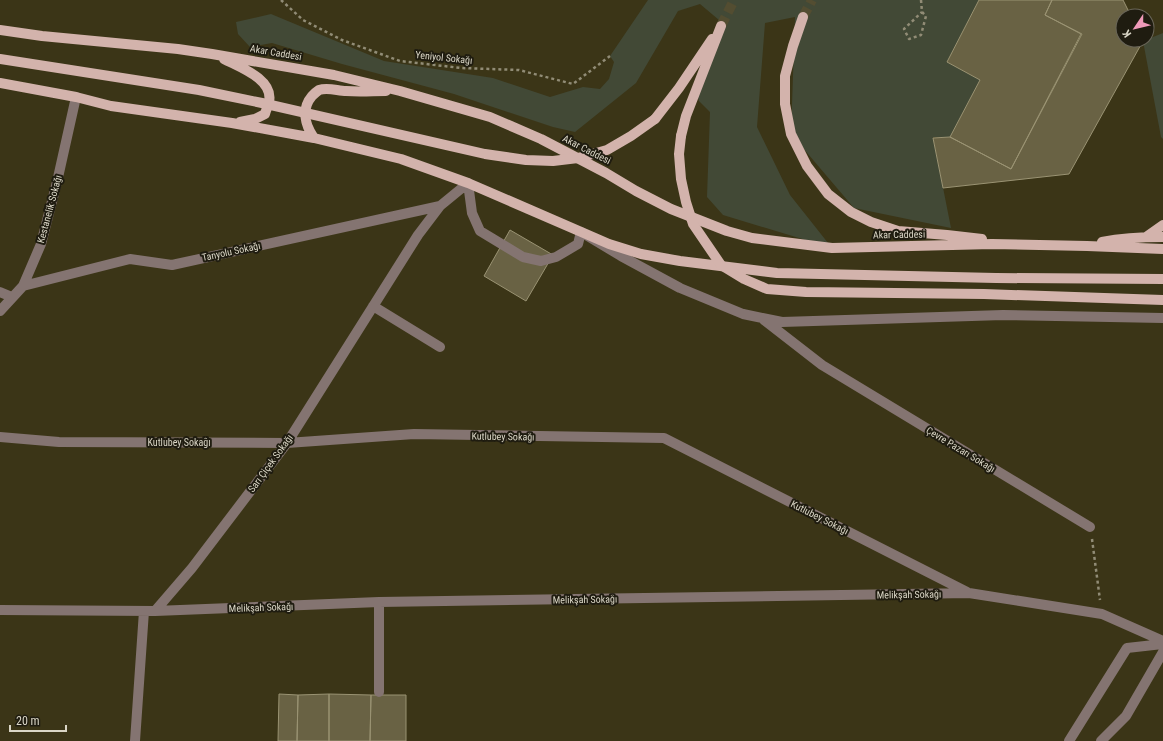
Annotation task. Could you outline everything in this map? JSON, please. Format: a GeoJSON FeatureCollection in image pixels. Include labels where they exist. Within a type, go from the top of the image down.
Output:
{"type":"FeatureCollection","features":[{"type":"Feature","properties":{"kind":"main road"},"geometry":{"type":"LineString","coordinates":[[803,17],[785,76],[785,104],[791,134],[808,166],[828,194],[852,212],[871,222],[898,231],[947,235],[1022,245]]}},
{"type":"Feature","properties":{"kind":"main road"},"geometry":{"type":"LineString","coordinates":[[0,59],[199,90],[485,154],[526,160],[553,161],[578,158],[606,150],[631,136],[655,119],[679,88],[721,26],[686,116],[681,136],[679,154],[681,179],[693,224],[721,265],[744,279],[767,289],[806,292],[984,294],[1163,300]]}},
{"type":"Feature","properties":{"kind":"main road","name":"Akar Caddesi"},"geometry":{"type":"LineString","coordinates":[[0,30],[42,36],[178,49],[212,54],[334,75],[400,91],[490,117],[541,139],[671,209],[727,231],[752,238],[832,248],[1022,245],[1163,249]]}},
{"type":"Feature","properties":{"kind":"main road"},"geometry":{"type":"LineString","coordinates":[[212,54],[260,79],[269,93],[269,101],[265,114],[246,122],[232,123]]}},
{"type":"Feature","properties":{"kind":"main road"},"geometry":{"type":"LineString","coordinates":[[0,83],[76,97],[111,106],[232,123],[314,138],[400,159],[468,183],[609,244],[640,254],[724,267],[778,273],[996,278],[1163,279]]}},
{"type":"Feature","properties":{"kind":"main road"},"geometry":{"type":"LineString","coordinates":[[314,138],[308,129],[305,119],[305,108],[308,101],[319,90],[400,91]]}},
{"type":"Feature","properties":{"kind":"main road"},"geometry":{"type":"LineString","coordinates":[[1146,237],[1163,225]]}},
{"type":"Feature","properties":{"kind":"main road"},"geometry":{"type":"LineString","coordinates":[[1086,246],[1116,240],[1146,237],[1163,238]]}},
{"type":"Feature","properties":{"kind":"street","name":"Kestanelik Sokağı"},"geometry":{"type":"LineString","coordinates":[[0,311],[23,286],[41,244],[57,182],[76,97]]}},
{"type":"Feature","properties":{"kind":"street","name":"Sarı Çiçek Sokağı"},"geometry":{"type":"LineString","coordinates":[[155,611],[192,568],[287,443],[418,235],[440,206],[468,183]]}},
{"type":"Feature","properties":{"kind":"street"},"geometry":{"type":"LineString","coordinates":[[468,183],[472,213],[480,231],[523,257],[540,261],[556,257],[578,244],[581,232],[680,288],[743,314],[761,318],[782,322],[1003,315],[1163,318]]}},
{"type":"Feature","properties":{"kind":"street","name":"Tanyolu Sokağı"},"geometry":{"type":"LineString","coordinates":[[23,286],[130,259],[172,265],[440,206]]}},
{"type":"Feature","properties":{"kind":"street"},"geometry":{"type":"LineString","coordinates":[[0,292],[12,297]]}},
{"type":"Feature","properties":{"kind":"street"},"geometry":{"type":"LineString","coordinates":[[373,306],[440,347]]}},
{"type":"Feature","properties":{"kind":"street","name":"Çevre Pazarı Sokağı"},"geometry":{"type":"LineString","coordinates":[[761,318],[822,365],[1090,527]]}},
{"type":"Feature","properties":{"kind":"street","name":"Kutlubey Sokağı"},"geometry":{"type":"LineString","coordinates":[[0,437],[59,442],[287,443],[414,434],[664,438],[969,593]]}},
{"type":"Feature","properties":{"kind":"street","name":"Melikşah Sokağı"},"geometry":{"type":"LineString","coordinates":[[0,610],[155,611],[379,602],[969,593],[1102,614],[1163,642]]}},
{"type":"Feature","properties":{"kind":"street"},"geometry":{"type":"LineString","coordinates":[[379,602],[379,692]]}},
{"type":"Feature","properties":{"kind":"street"},"geometry":{"type":"LineString","coordinates":[[135,741],[144,611]]}},
{"type":"Feature","properties":{"kind":"street"},"geometry":{"type":"LineString","coordinates":[[1069,741],[1127,648],[1163,642]]}},
{"type":"Feature","properties":{"kind":"street"},"geometry":{"type":"LineString","coordinates":[[1101,741],[1126,716],[1163,652]]}},
{"type":"Feature","properties":{"kind":"path","name":"Yeniyol Sokağı"},"geometry":{"type":"LineString","coordinates":[[281,0],[303,20],[342,40],[400,61],[461,68],[519,70],[573,84],[610,56]]}},
{"type":"Feature","properties":{"kind":"path"},"geometry":{"type":"LineString","coordinates":[[922,0],[922,12],[926,16],[921,35],[909,39],[904,29],[922,12]]}},
{"type":"Feature","properties":{"kind":"path"},"geometry":{"type":"LineString","coordinates":[[1090,527],[1102,614]]}},
{"type":"Feature","properties":{"kind":"green space"},"geometry":{"type":"Polygon","coordinates":[[[648,0],[979,0],[947,62],[980,80],[950,137],[933,137],[951,228],[854,208],[791,134],[795,17],[765,23],[757,127],[790,195],[832,248],[723,215],[707,197],[710,112],[699,101],[694,86],[719,20],[700,4],[678,11],[636,83],[575,132],[553,127],[454,94],[342,64],[272,43],[250,47],[238,34],[236,22],[271,14],[384,61],[493,78],[550,97],[583,87],[600,89],[609,79],[614,62],[610,56],[648,0]]]}},
{"type":"Feature","properties":{"kind":"green space"},"geometry":{"type":"Polygon","coordinates":[[[1163,33],[1163,139],[1161,137],[1144,48],[1155,48],[1155,36],[1163,33]]]}},
{"type":"Feature","properties":{"kind":"building"},"geometry":{"type":"Polygon","coordinates":[[[979,0],[1052,0],[1045,15],[1081,34],[1011,169],[950,137],[980,80],[947,62],[979,0]]]}},
{"type":"Feature","properties":{"kind":"building"},"geometry":{"type":"Polygon","coordinates":[[[1052,0],[1123,0],[1127,8],[1115,8],[1115,48],[1139,48],[1069,174],[943,188],[933,138],[950,137],[1011,169],[1082,34],[1045,15],[1052,0]]]}},
{"type":"Feature","properties":{"kind":"building"},"geometry":{"type":"Polygon","coordinates":[[[510,230],[553,255],[526,301],[484,276],[510,230]]]}},
{"type":"Feature","properties":{"kind":"building"},"geometry":{"type":"Polygon","coordinates":[[[279,694],[298,695],[297,741],[278,741],[279,694]]]}},
{"type":"Feature","properties":{"kind":"building"},"geometry":{"type":"Polygon","coordinates":[[[329,694],[329,741],[297,741],[298,695],[329,694]]]}},
{"type":"Feature","properties":{"kind":"building"},"geometry":{"type":"Polygon","coordinates":[[[329,694],[371,695],[370,741],[329,741],[329,694]]]}},
{"type":"Feature","properties":{"kind":"building"},"geometry":{"type":"Polygon","coordinates":[[[371,695],[406,695],[406,741],[370,741],[371,695]]]}},
{"type":"Feature","properties":{"kind":"tunnel"},"geometry":{"type":"LineString","coordinates":[[721,26],[734,0]]}},
{"type":"Feature","properties":{"kind":"tunnel"},"geometry":{"type":"LineString","coordinates":[[803,17],[812,0]]}}]}
